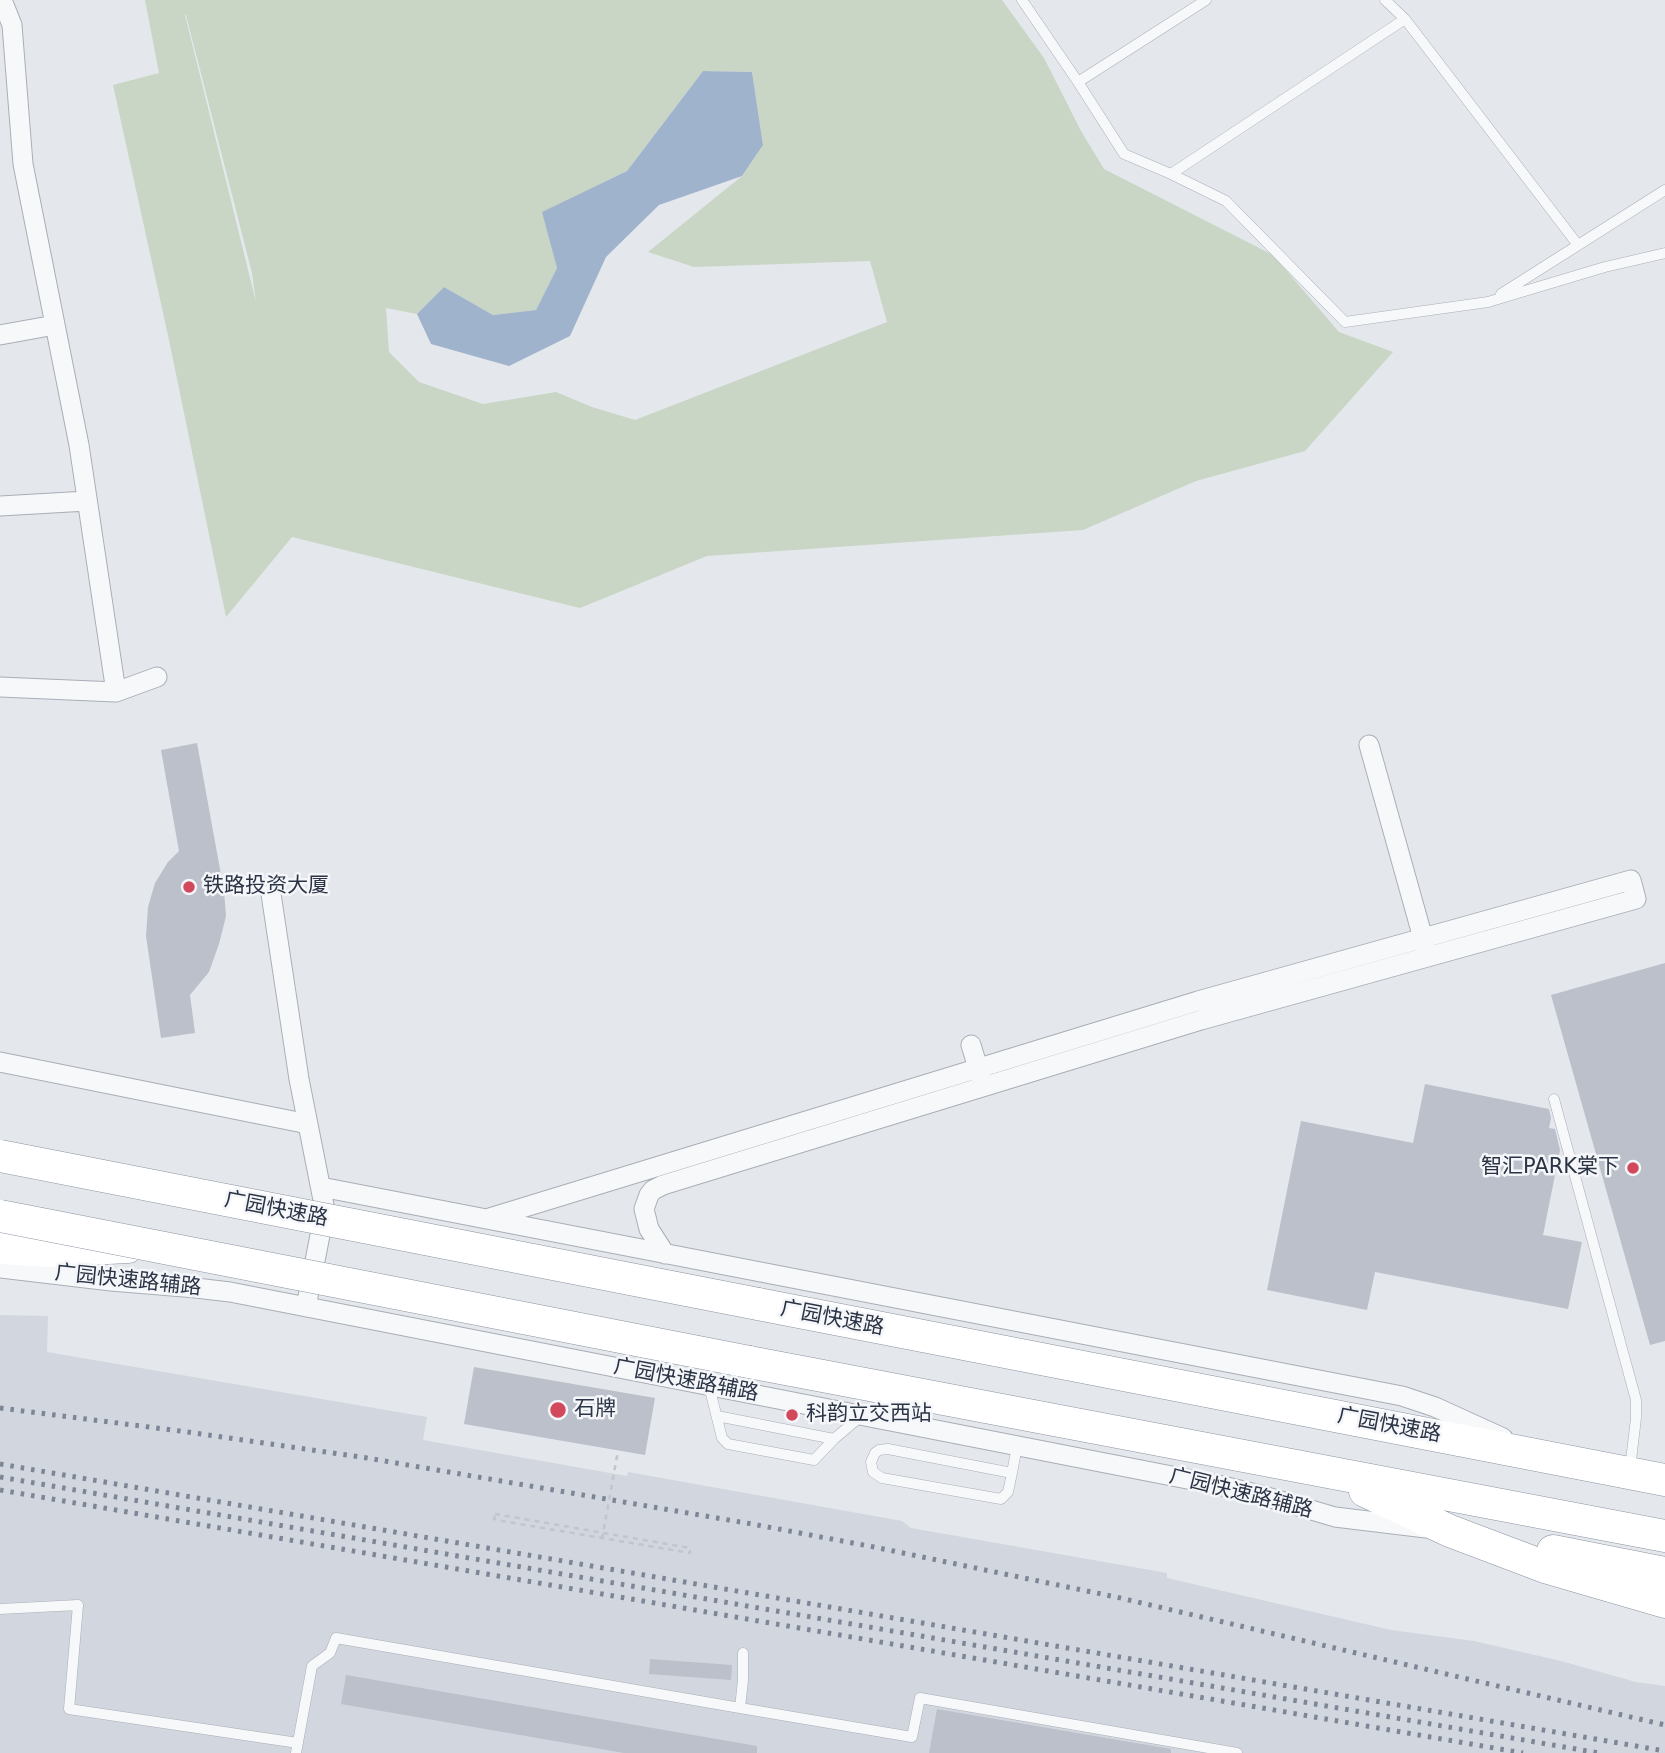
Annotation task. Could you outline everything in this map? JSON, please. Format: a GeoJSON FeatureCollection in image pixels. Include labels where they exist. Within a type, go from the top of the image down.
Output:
{"type":"FeatureCollection","features":[{"type":"Feature","properties":{"kind":"highway","name":"广园快速路"},"geometry":{"type":"LineString","coordinates":[[0,1156],[1665,1480]]}},
{"type":"Feature","properties":{"kind":"highway"},"geometry":{"type":"LineString","coordinates":[[0,1216],[1665,1536]]}},
{"type":"Feature","properties":{"kind":"highway"},"geometry":{"type":"LineString","coordinates":[[0,1248],[47,1251],[152,1245]]}},
{"type":"Feature","properties":{"kind":"highway"},"geometry":{"type":"LineString","coordinates":[[1325,1472],[1450,1531],[1548,1568],[1665,1602]]}},
{"type":"Feature","properties":{"kind":"highway"},"geometry":{"type":"LineString","coordinates":[[1450,1531],[1665,1573]]}},
{"type":"Feature","properties":{"kind":"street"},"geometry":{"type":"LineString","coordinates":[[2,0],[12,25],[23,164],[79,445],[116,692]]}},
{"type":"Feature","properties":{"kind":"street"},"geometry":{"type":"LineString","coordinates":[[0,335],[55,325]]}},
{"type":"Feature","properties":{"kind":"street"},"geometry":{"type":"LineString","coordinates":[[0,506],[88,501]]}},
{"type":"Feature","properties":{"kind":"street"},"geometry":{"type":"LineString","coordinates":[[0,687],[116,692],[157,677]]}},
{"type":"Feature","properties":{"kind":"street"},"geometry":{"type":"LineString","coordinates":[[1369,745],[1428,957]]}},
{"type":"Feature","properties":{"kind":"street"},"geometry":{"type":"LineString","coordinates":[[486,1219],[981,1078],[1189,1024],[1636,899],[1631,880],[1231,991],[981,1078],[659,1186],[647,1197],[644,1213],[649,1229],[664,1254]]}},
{"type":"Feature","properties":{"kind":"street"},"geometry":{"type":"LineString","coordinates":[[271,894],[299,1079],[324,1205],[306,1307]]}},
{"type":"Feature","properties":{"kind":"street"},"geometry":{"type":"LineString","coordinates":[[971,1045],[981,1078]]}},
{"type":"Feature","properties":{"kind":"street"},"geometry":{"type":"LineString","coordinates":[[0,1062],[308,1124]]}},
{"type":"Feature","properties":{"kind":"street"},"geometry":{"type":"LineString","coordinates":[[321,1187],[1402,1396],[1435,1407],[1542,1456]]}},
{"type":"Feature","properties":{"kind":"street","name":"广园快速路辅路"},"geometry":{"type":"LineString","coordinates":[[0,1268],[207,1289],[1247,1491],[1335,1517],[1450,1531]]}},
{"type":"Feature","properties":{"kind":"lane"},"geometry":{"type":"LineString","coordinates":[[1022,0],[1124,154],[1226,201],[1345,322],[1488,302],[1605,267],[1665,253]]}},
{"type":"Feature","properties":{"kind":"lane"},"geometry":{"type":"LineString","coordinates":[[1078,82],[1206,0]]}},
{"type":"Feature","properties":{"kind":"lane"},"geometry":{"type":"LineString","coordinates":[[1385,0],[1405,19],[1578,245]]}},
{"type":"Feature","properties":{"kind":"lane"},"geometry":{"type":"LineString","coordinates":[[1171,174],[1405,19]]}},
{"type":"Feature","properties":{"kind":"lane"},"geometry":{"type":"LineString","coordinates":[[1488,302],[1665,190]]}},
{"type":"Feature","properties":{"kind":"lane"},"geometry":{"type":"LineString","coordinates":[[1554,1099],[1636,1400],[1630,1473]]}},
{"type":"Feature","properties":{"kind":"lane"},"geometry":{"type":"LineString","coordinates":[[709,1386],[722,1438],[728,1444],[811,1460],[816,1459],[861,1415]]}},
{"type":"Feature","properties":{"kind":"lane"},"geometry":{"type":"LineString","coordinates":[[717,1416],[834,1439]]}},
{"type":"Feature","properties":{"kind":"lane"},"geometry":{"type":"LineString","coordinates":[[1012,1473],[888,1449],[875,1453],[871,1462],[873,1472],[882,1478],[1001,1499],[1008,1492],[1012,1473],[1017,1446]]}},
{"type":"Feature","properties":{"kind":"lane"},"geometry":{"type":"LineString","coordinates":[[0,1609],[78,1605],[69,1709],[297,1748],[312,1666],[330,1653],[336,1638],[912,1737],[920,1698],[1237,1753]]}},
{"type":"Feature","properties":{"kind":"lane"},"geometry":{"type":"LineString","coordinates":[[740,1708],[743,1653]]}},
{"type":"Feature","properties":{"kind":"path"},"geometry":{"type":"LineString","coordinates":[[602,1539],[618,1451]]}},
{"type":"Feature","properties":{"kind":"path"},"geometry":{"type":"LineString","coordinates":[[495,1514],[690,1548],[690,1553],[602,1539],[502,1521],[494,1519],[495,1514]]}},
{"type":"Feature","properties":{"kind":"shaded area"},"geometry":{"type":"Polygon","coordinates":[[[0,1315],[48,1316],[47,1352],[427,1417],[423,1440],[627,1476],[628,1472],[902,1521],[911,1528],[1167,1573],[1167,1578],[1391,1630],[1474,1641],[1636,1682],[1665,1686],[1665,1753],[0,1753],[0,1315]]]}},
{"type":"Feature","properties":{"kind":"green space"},"geometry":{"type":"Polygon","coordinates":[[[145,0],[1002,0],[1044,58],[1081,131],[1104,169],[1273,255],[1339,332],[1393,352],[1305,451],[1196,481],[1083,530],[707,556],[580,608],[292,537],[226,617],[113,85],[159,73],[145,0]],[[185,15],[256,302],[252,273],[185,15]],[[703,71],[627,171],[543,212],[557,268],[536,310],[493,315],[444,287],[417,314],[386,308],[389,352],[419,382],[483,404],[556,392],[592,407],[635,420],[887,322],[870,261],[694,267],[648,252],[742,176],[763,145],[752,72],[703,71]]]}},
{"type":"Feature","properties":{"kind":"water"},"geometry":{"type":"Polygon","coordinates":[[[703,71],[752,72],[763,145],[742,176],[659,205],[606,257],[570,336],[509,366],[431,344],[417,314],[444,287],[493,315],[536,310],[557,268],[542,212],[627,171],[703,71]]]}},
{"type":"Feature","properties":{"kind":"building","name":"铁路投资大厦"},"geometry":{"type":"Polygon","coordinates":[[[197,743],[224,891],[226,916],[209,972],[190,995],[195,1033],[161,1038],[146,936],[148,907],[155,883],[168,862],[179,851],[161,750],[197,743]]]}},
{"type":"Feature","properties":{"kind":"building","name":"智汇PARK棠下"},"geometry":{"type":"Polygon","coordinates":[[[1665,963],[1665,1341],[1650,1345],[1551,995],[1665,963]]]}},
{"type":"Feature","properties":{"kind":"building"},"geometry":{"type":"Polygon","coordinates":[[[1425,1084],[1549,1109],[1549,1128],[1555,1129],[1560,1150],[1543,1235],[1582,1242],[1568,1309],[1375,1272],[1367,1310],[1267,1290],[1301,1121],[1413,1143],[1425,1084]]]}},
{"type":"Feature","properties":{"kind":"building"},"geometry":{"type":"Polygon","coordinates":[[[474,1367],[655,1398],[645,1455],[464,1424],[474,1367]]]}},
{"type":"Feature","properties":{"kind":"building"},"geometry":{"type":"Polygon","coordinates":[[[650,1659],[732,1665],[731,1680],[649,1674],[650,1659]]]}},
{"type":"Feature","properties":{"kind":"building"},"geometry":{"type":"Polygon","coordinates":[[[346,1675],[757,1746],[757,1753],[624,1753],[341,1704],[346,1675]]]}},
{"type":"Feature","properties":{"kind":"building"},"geometry":{"type":"Polygon","coordinates":[[[937,1709],[1171,1749],[1171,1753],[929,1753],[937,1709]]]}},
{"type":"Feature","properties":{"kind":"railway"},"geometry":{"type":"LineString","coordinates":[[0,1408],[367,1458],[874,1547],[1116,1597],[1665,1725]]}},
{"type":"Feature","properties":{"kind":"railway"},"geometry":{"type":"LineString","coordinates":[[0,1464],[1665,1751]]}},
{"type":"Feature","properties":{"kind":"railway"},"geometry":{"type":"LineString","coordinates":[[0,1477],[1599,1753]]}},
{"type":"Feature","properties":{"kind":"railway"},"geometry":{"type":"LineString","coordinates":[[0,1490],[1523,1753]]}},
{"type":"Feature","properties":{"kind":"place","name":"铁路投资大厦"},"geometry":{"type":"Point","coordinates":[189,887]}},
{"type":"Feature","properties":{"kind":"place","name":"智汇PARK棠下"},"geometry":{"type":"Point","coordinates":[1633,1168]}},
{"type":"Feature","properties":{"kind":"place","name":"石牌"},"geometry":{"type":"Point","coordinates":[558,1410]}},
{"type":"Feature","properties":{"kind":"place","name":"科韵立交西站"},"geometry":{"type":"Point","coordinates":[792,1415]}}]}
